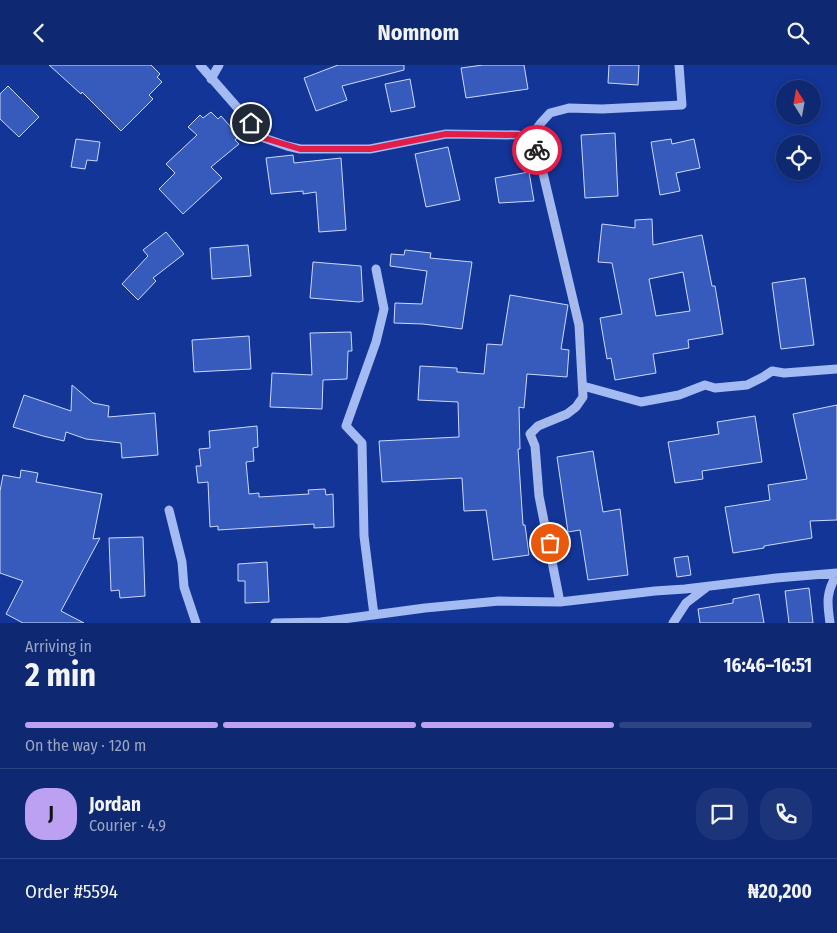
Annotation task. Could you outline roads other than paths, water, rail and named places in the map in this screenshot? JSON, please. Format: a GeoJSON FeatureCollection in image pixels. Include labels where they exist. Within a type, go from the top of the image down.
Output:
{"type":"FeatureCollection","features":[{"type":"Feature","properties":{"kind":"street"},"geometry":{"type":"LineString","coordinates":[[200,65],[264,138],[300,149],[370,149],[446,134],[518,135],[530,139],[538,152],[579,325],[583,386],[583,397],[576,407],[566,414],[538,426],[530,434],[536,445],[539,496],[560,602]]}},
{"type":"Feature","properties":{"kind":"street"},"geometry":{"type":"LineString","coordinates":[[211,79],[219,65]]}},
{"type":"Feature","properties":{"kind":"street"},"geometry":{"type":"LineString","coordinates":[[530,139],[550,113],[569,107],[602,109],[682,105],[679,65]]}},
{"type":"Feature","properties":{"kind":"street"},"geometry":{"type":"LineString","coordinates":[[374,615],[364,536],[362,443],[346,426],[376,342],[384,309],[376,269]]}},
{"type":"Feature","properties":{"kind":"street"},"geometry":{"type":"LineString","coordinates":[[583,386],[641,402],[679,395],[704,385],[715,388],[747,385],[772,371],[784,373],[837,369]]}},
{"type":"Feature","properties":{"kind":"street"},"geometry":{"type":"LineString","coordinates":[[169,510],[182,562],[184,587],[196,623]]}},
{"type":"Feature","properties":{"kind":"street"},"geometry":{"type":"LineString","coordinates":[[275,623],[321,622],[425,608],[499,601],[560,602],[837,574]]}},
{"type":"Feature","properties":{"kind":"street"},"geometry":{"type":"LineString","coordinates":[[830,623],[828,607],[829,587],[837,574]]}},
{"type":"Feature","properties":{"kind":"street"},"geometry":{"type":"LineString","coordinates":[[673,623],[686,603],[709,586]]}}]}
